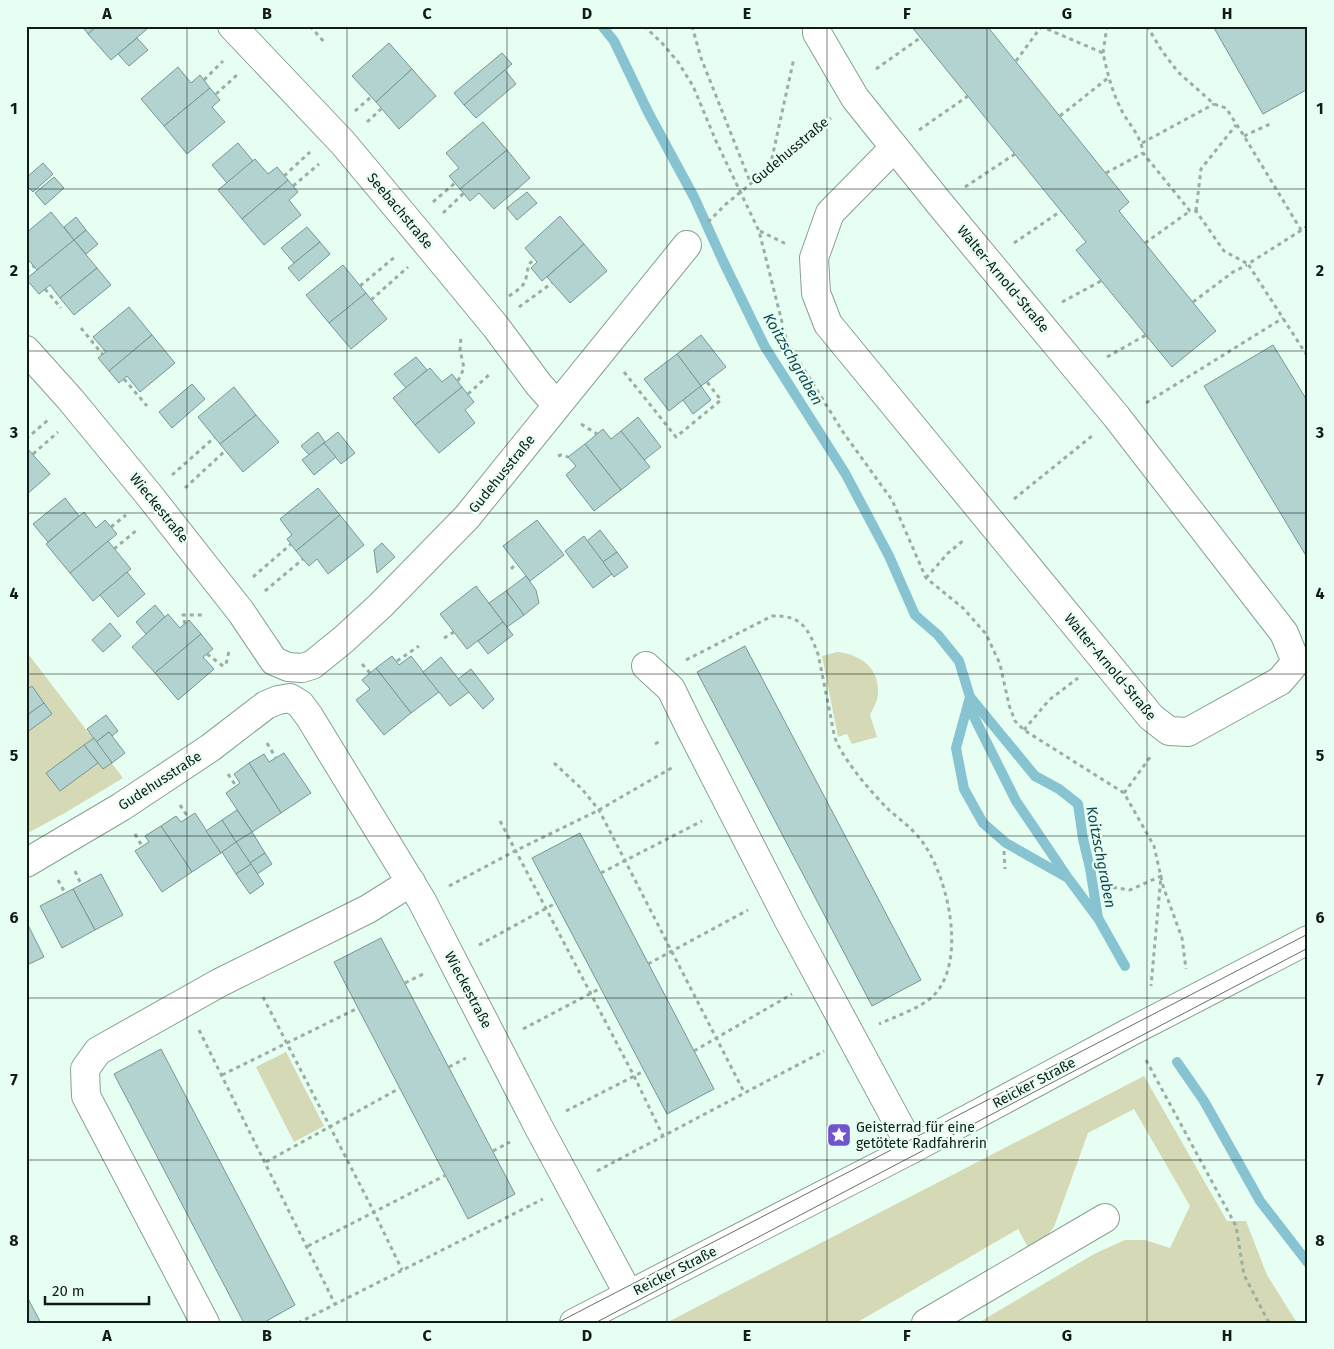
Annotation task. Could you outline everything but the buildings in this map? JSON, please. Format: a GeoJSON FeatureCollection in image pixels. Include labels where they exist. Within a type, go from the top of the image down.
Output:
{"type":"FeatureCollection","features":[{"type":"Feature","properties":{"kind":"street","name":"Seebachstraße"},"geometry":{"type":"LineString","coordinates":[[232,26],[343,143],[488,318],[539,385],[558,405]]}},
{"type":"Feature","properties":{"kind":"street","name":"Walter-Arnold-Straße"},"geometry":{"type":"LineString","coordinates":[[817,29],[852,93],[894,148],[1116,416],[1284,633],[1296,662],[1280,681],[1188,732],[1169,731],[1151,717],[1102,660],[828,324],[816,293],[814,258],[830,213],[894,148]]}},
{"type":"Feature","properties":{"kind":"street","name":"Gudehusstraße"},"geometry":{"type":"LineString","coordinates":[[288,668],[302,668],[312,665],[343,640],[394,593],[467,517],[687,244]]}},
{"type":"Feature","properties":{"kind":"street","name":"Wieckestraße"},"geometry":{"type":"LineString","coordinates":[[26,350],[70,399],[155,503],[236,605],[274,661],[288,668]]}},
{"type":"Feature","properties":{"kind":"street"},"geometry":{"type":"LineString","coordinates":[[653,672],[672,689],[776,896],[912,1149]]}},
{"type":"Feature","properties":{"kind":"street","name":"Gudehusstraße"},"geometry":{"type":"LineString","coordinates":[[26,863],[148,789],[210,748],[252,718],[266,705],[290,698]]}},
{"type":"Feature","properties":{"kind":"street","name":"Wieckestraße"},"geometry":{"type":"LineString","coordinates":[[290,698],[300,704],[310,716],[416,891],[629,1294]]}},
{"type":"Feature","properties":{"kind":"street"},"geometry":{"type":"LineString","coordinates":[[205,1323],[86,1096],[85,1069],[98,1051],[247,969],[368,909],[416,891]]}},
{"type":"Feature","properties":{"kind":"street","name":"Reicker Straße"},"geometry":{"type":"LineString","coordinates":[[574,1323],[912,1149],[1130,1032],[1308,940]]}},
{"type":"Feature","properties":{"kind":"street"},"geometry":{"type":"LineString","coordinates":[[926,1323],[1105,1218]]}},
{"type":"Feature","properties":{"kind":"path"},"geometry":{"type":"LineString","coordinates":[[310,26],[325,43]]}},
{"type":"Feature","properties":{"kind":"path"},"geometry":{"type":"LineString","coordinates":[[692,26],[701,58],[751,184]]}},
{"type":"Feature","properties":{"kind":"path"},"geometry":{"type":"LineString","coordinates":[[1107,26],[1103,53],[1108,78],[1120,107],[1142,142],[1143,153],[1190,211]]}},
{"type":"Feature","properties":{"kind":"path"},"geometry":{"type":"LineString","coordinates":[[1146,26],[1162,52],[1178,72],[1214,104],[1226,108],[1301,230]]}},
{"type":"Feature","properties":{"kind":"path"},"geometry":{"type":"LineString","coordinates":[[1016,61],[1041,27],[1103,53]]}},
{"type":"Feature","properties":{"kind":"path"},"geometry":{"type":"LineString","coordinates":[[770,168],[797,41],[817,29]]}},
{"type":"Feature","properties":{"kind":"path","name":"Gudehusstraße"},"geometry":{"type":"LineString","coordinates":[[726,204],[770,168],[852,93],[920,38]]}},
{"type":"Feature","properties":{"kind":"path"},"geometry":{"type":"LineString","coordinates":[[1060,116],[1108,78]]}},
{"type":"Feature","properties":{"kind":"path"},"geometry":{"type":"LineString","coordinates":[[894,148],[968,96]]}},
{"type":"Feature","properties":{"kind":"path"},"geometry":{"type":"LineString","coordinates":[[1142,142],[1214,104]]}},
{"type":"Feature","properties":{"kind":"path"},"geometry":{"type":"LineString","coordinates":[[1236,124],[1201,169],[1196,211],[1224,251],[1248,264],[1306,350],[1308,357]]}},
{"type":"Feature","properties":{"kind":"path"},"geometry":{"type":"LineString","coordinates":[[1244,136],[1270,124]]}},
{"type":"Feature","properties":{"kind":"path"},"geometry":{"type":"LineString","coordinates":[[1106,173],[1143,153]]}},
{"type":"Feature","properties":{"kind":"path"},"geometry":{"type":"LineString","coordinates":[[940,204],[1015,154]]}},
{"type":"Feature","properties":{"kind":"path"},"geometry":{"type":"LineString","coordinates":[[988,261],[1061,211]]}},
{"type":"Feature","properties":{"kind":"path"},"geometry":{"type":"LineString","coordinates":[[1145,243],[1190,211],[1196,211]]}},
{"type":"Feature","properties":{"kind":"path"},"geometry":{"type":"LineString","coordinates":[[1193,302],[1233,272],[1308,226]]}},
{"type":"Feature","properties":{"kind":"path"},"geometry":{"type":"LineString","coordinates":[[360,286],[425,241]]}},
{"type":"Feature","properties":{"kind":"path"},"geometry":{"type":"LineString","coordinates":[[371,300],[425,241]]}},
{"type":"Feature","properties":{"kind":"path"},"geometry":{"type":"LineString","coordinates":[[488,318],[524,284],[527,267],[530,262],[533,265]]}},
{"type":"Feature","properties":{"kind":"path"},"geometry":{"type":"LineString","coordinates":[[26,272],[34,266]]}},
{"type":"Feature","properties":{"kind":"path"},"geometry":{"type":"LineString","coordinates":[[1035,316],[1102,281]]}},
{"type":"Feature","properties":{"kind":"path"},"geometry":{"type":"LineString","coordinates":[[458,381],[464,368],[460,350],[463,331],[552,283]]}},
{"type":"Feature","properties":{"kind":"path"},"geometry":{"type":"LineString","coordinates":[[45,289],[61,308]]}},
{"type":"Feature","properties":{"kind":"path"},"geometry":{"type":"LineString","coordinates":[[81,328],[103,355]]}},
{"type":"Feature","properties":{"kind":"path"},"geometry":{"type":"LineString","coordinates":[[1080,372],[1146,335]]}},
{"type":"Feature","properties":{"kind":"path"},"geometry":{"type":"LineString","coordinates":[[604,348],[676,437],[721,400],[707,382]]}},
{"type":"Feature","properties":{"kind":"path"},"geometry":{"type":"LineString","coordinates":[[124,379],[146,406]]}},
{"type":"Feature","properties":{"kind":"path"},"geometry":{"type":"LineString","coordinates":[[155,503],[215,437]]}},
{"type":"Feature","properties":{"kind":"path"},"geometry":{"type":"LineString","coordinates":[[155,503],[226,450]]}},
{"type":"Feature","properties":{"kind":"path"},"geometry":{"type":"LineString","coordinates":[[236,605],[290,544]]}},
{"type":"Feature","properties":{"kind":"path"},"geometry":{"type":"LineString","coordinates":[[948,553],[926,578],[963,608],[986,634],[1000,664],[1015,721],[1024,730],[1124,794],[1154,846],[1161,876],[1182,938],[1190,1001]]}},
{"type":"Feature","properties":{"kind":"path"},"geometry":{"type":"LineString","coordinates":[[236,605],[303,559]]}},
{"type":"Feature","properties":{"kind":"path"},"geometry":{"type":"LineString","coordinates":[[511,569],[516,564]]}},
{"type":"Feature","properties":{"kind":"path"},"geometry":{"type":"LineString","coordinates":[[298,1323],[571,1184],[744,1092],[932,998],[947,976],[950,961],[951,929],[947,901],[939,873],[921,841],[871,790],[836,741],[818,654],[807,630],[794,619],[786,616],[772,616],[751,625],[673,667],[653,672]]}},
{"type":"Feature","properties":{"kind":"path"},"geometry":{"type":"LineString","coordinates":[[444,638],[454,632]]}},
{"type":"Feature","properties":{"kind":"path"},"geometry":{"type":"LineString","coordinates":[[397,662],[419,646]]}},
{"type":"Feature","properties":{"kind":"path"},"geometry":{"type":"LineString","coordinates":[[1024,730],[1049,700],[1102,660]]}},
{"type":"Feature","properties":{"kind":"path"},"geometry":{"type":"LineString","coordinates":[[1124,794],[1169,731]]}},
{"type":"Feature","properties":{"kind":"path"},"geometry":{"type":"LineString","coordinates":[[416,891],[516,851],[599,810],[702,751]]}},
{"type":"Feature","properties":{"kind":"path"},"geometry":{"type":"LineString","coordinates":[[554,763],[582,789],[599,810],[744,1092]]}},
{"type":"Feature","properties":{"kind":"path"},"geometry":{"type":"LineString","coordinates":[[601,873],[730,807]]}},
{"type":"Feature","properties":{"kind":"path"},"geometry":{"type":"LineString","coordinates":[[500,821],[634,1076],[663,1136]]}},
{"type":"Feature","properties":{"kind":"path"},"geometry":{"type":"LineString","coordinates":[[1004,851],[1006,869]]}},
{"type":"Feature","properties":{"kind":"path"},"geometry":{"type":"LineString","coordinates":[[1105,886],[1130,890],[1161,876]]}},
{"type":"Feature","properties":{"kind":"path"},"geometry":{"type":"LineString","coordinates":[[1157,1018],[1150,988],[1161,876]]}},
{"type":"Feature","properties":{"kind":"path"},"geometry":{"type":"LineString","coordinates":[[648,964],[776,896]]}},
{"type":"Feature","properties":{"kind":"path"},"geometry":{"type":"LineString","coordinates":[[247,969],[287,1043],[402,1270]]}},
{"type":"Feature","properties":{"kind":"path"},"geometry":{"type":"LineString","coordinates":[[694,1051],[820,978]]}},
{"type":"Feature","properties":{"kind":"path"},"geometry":{"type":"LineString","coordinates":[[185,1003],[308,1246],[335,1304]]}},
{"type":"Feature","properties":{"kind":"path"},"geometry":{"type":"LineString","coordinates":[[222,1075],[358,1008]]}},
{"type":"Feature","properties":{"kind":"path"},"geometry":{"type":"LineString","coordinates":[[1130,1032],[1236,1226],[1244,1275],[1269,1323]]}},
{"type":"Feature","properties":{"kind":"path"},"geometry":{"type":"LineString","coordinates":[[266,1162],[400,1088]]}},
{"type":"Feature","properties":{"kind":"path"},"geometry":{"type":"LineString","coordinates":[[308,1246],[446,1175]]}},
{"type":"Feature","properties":{"kind":"green space"},"geometry":{"type":"Polygon","coordinates":[[[26,651],[123,778],[26,834],[26,651]]]}},
{"type":"Feature","properties":{"kind":"green space"},"geometry":{"type":"Polygon","coordinates":[[[837,652],[860,659],[866,663],[875,675],[878,695],[870,715],[877,737],[852,744],[847,734],[838,737],[822,656],[837,652]]]}},
{"type":"Feature","properties":{"kind":"green space"},"geometry":{"type":"Polygon","coordinates":[[[286,1052],[324,1126],[294,1142],[256,1067],[286,1052]]]}},
{"type":"Feature","properties":{"kind":"green space"},"geometry":{"type":"Polygon","coordinates":[[[1144,1076],[1227,1221],[1246,1221],[1267,1275],[1297,1323],[978,1323],[1094,1254],[1125,1240],[1145,1240],[1170,1248],[1190,1206],[1134,1109],[1088,1133],[1054,1227],[1043,1241],[1030,1251],[1018,1229],[856,1323],[666,1323],[1144,1076]]]}},
{"type":"Feature","properties":{"kind":"waterway","name":"Koitzschgraben"},"geometry":{"type":"LineString","coordinates":[[602,26],[614,41],[648,112],[694,197],[765,347],[845,473],[889,556],[915,615],[938,635],[959,661],[970,697],[1035,776],[1059,789],[1078,804],[1098,918],[1125,966]]}},
{"type":"Feature","properties":{"kind":"waterway","name":"Koitzschgraben"},"geometry":{"type":"LineString","coordinates":[[970,697],[956,748],[964,789],[983,823],[1006,843],[1068,878],[1097,917]]}},
{"type":"Feature","properties":{"kind":"waterway","name":"Koitzschgraben"},"geometry":{"type":"LineString","coordinates":[[968,705],[1016,801],[1066,875]]}},
{"type":"Feature","properties":{"kind":"waterway","name":"Koitzschgraben"},"geometry":{"type":"LineString","coordinates":[[1177,1062],[1204,1101],[1260,1201],[1308,1263]]}},
{"type":"Feature","properties":{"kind":"tram line"},"geometry":{"type":"LineString","coordinates":[[557,1323],[1308,934]]}},
{"type":"Feature","properties":{"kind":"tram line"},"geometry":{"type":"LineString","coordinates":[[595,1323],[1308,948]]}},
{"type":"Feature","properties":{"kind":"place","name":"Geisterrad für eine getötete Radfahrerin"},"geometry":{"type":"Point","coordinates":[839,1135]}}]}
